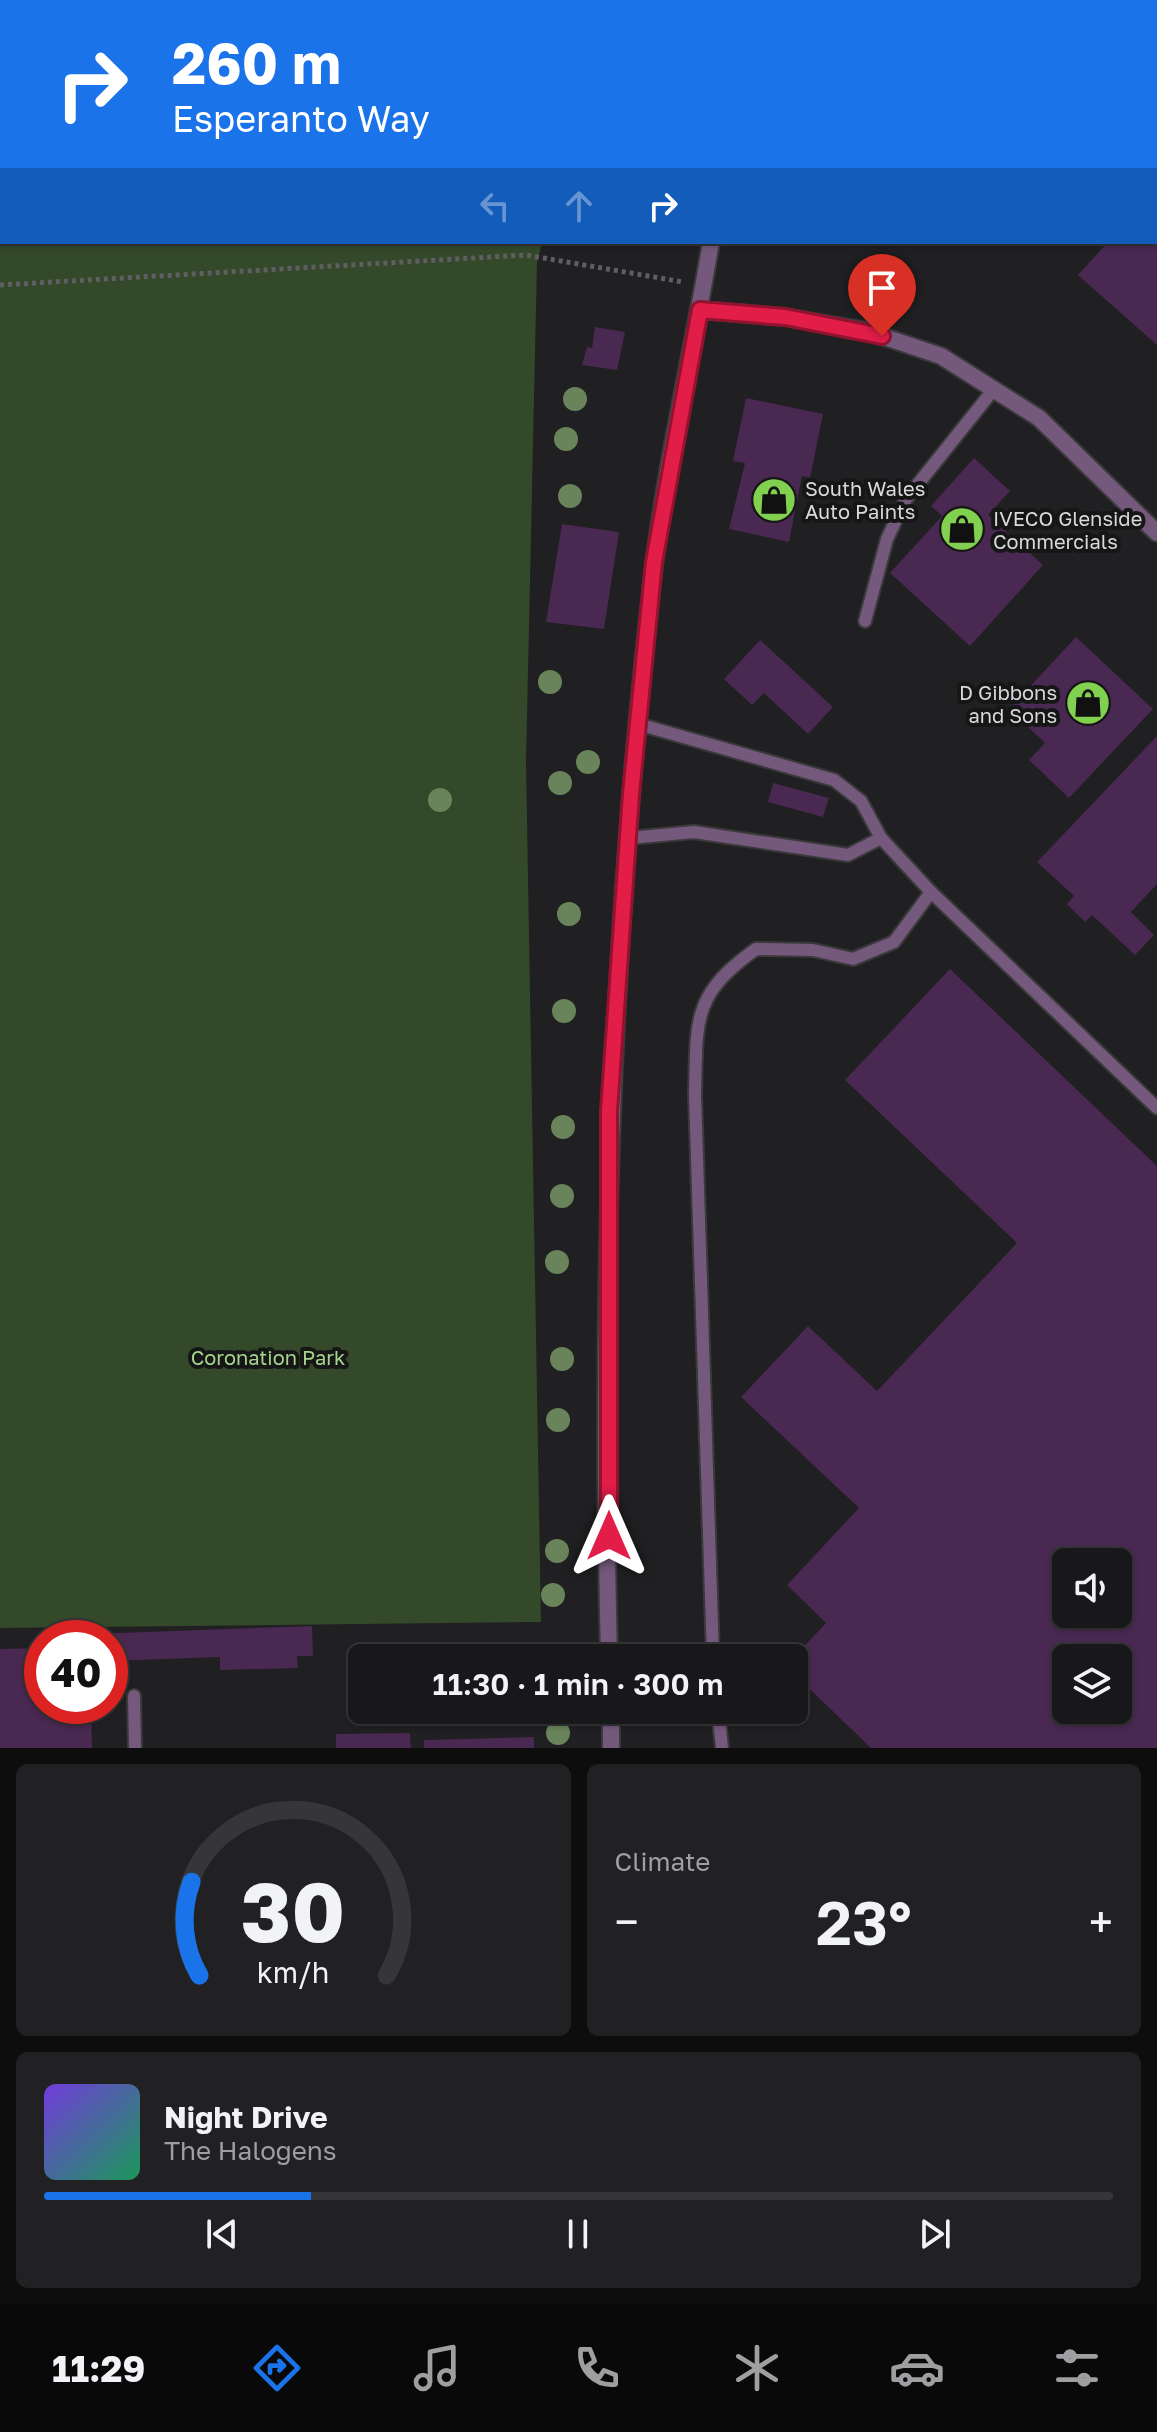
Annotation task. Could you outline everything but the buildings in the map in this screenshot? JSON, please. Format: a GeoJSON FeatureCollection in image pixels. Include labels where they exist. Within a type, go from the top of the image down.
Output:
{"type":"FeatureCollection","features":[{"type":"Feature","properties":{"kind":"street"},"geometry":{"type":"LineString","coordinates":[[609,1644],[609,1111],[638,724],[654,562],[711,244]]}},
{"type":"Feature","properties":{"kind":"street"},"geometry":{"type":"LineString","coordinates":[[700,310],[785,317],[867,331],[941,356],[1039,418],[1157,533]]}},
{"type":"Feature","properties":{"kind":"street"},"geometry":{"type":"LineString","coordinates":[[611,1724],[611,1748]]}},
{"type":"Feature","properties":{"kind":"lane"},"geometry":{"type":"LineString","coordinates":[[865,621],[887,539],[906,499],[994,389]]}},
{"type":"Feature","properties":{"kind":"lane"},"geometry":{"type":"LineString","coordinates":[[638,724],[834,780],[861,801],[881,838],[931,892],[1157,1108]]}},
{"type":"Feature","properties":{"kind":"lane"},"geometry":{"type":"LineString","coordinates":[[629,838],[694,832],[848,855],[881,838]]}},
{"type":"Feature","properties":{"kind":"lane"},"geometry":{"type":"LineString","coordinates":[[713,1644],[695,1095],[697,1020],[712,986],[756,949],[813,950],[853,959],[894,942],[931,892]]}},
{"type":"Feature","properties":{"kind":"lane"},"geometry":{"type":"LineString","coordinates":[[134,1696],[135,1748]]}},
{"type":"Feature","properties":{"kind":"lane"},"geometry":{"type":"LineString","coordinates":[[719,1724],[722,1748]]}},
{"type":"Feature","properties":{"kind":"path"},"geometry":{"type":"LineString","coordinates":[[0,285],[526,255],[704,286]]}},
{"type":"Feature","properties":{"kind":"green space","name":"Coronation Park"},"geometry":{"type":"Polygon","coordinates":[[[0,244],[542,244],[537,263],[526,762],[541,1622],[128,1627],[128,1620],[24,1620],[24,1628],[0,1628],[0,244]]]}},
{"type":"Feature","properties":{"kind":"place","name":"South Wales Auto Paints"},"geometry":{"type":"Point","coordinates":[774,500]}},
{"type":"Feature","properties":{"kind":"place","name":"IVECO Glenside Commercials"},"geometry":{"type":"Point","coordinates":[962,529]}},
{"type":"Feature","properties":{"kind":"place","name":"D Gibbons and Sons"},"geometry":{"type":"Point","coordinates":[1088,703]}},
{"type":"Feature","properties":{"kind":"route"},"geometry":{"type":"LineString","coordinates":[[609,1536],[609,1111],[631,794],[654,562],[700,310],[785,317],[882,336]]}}]}
